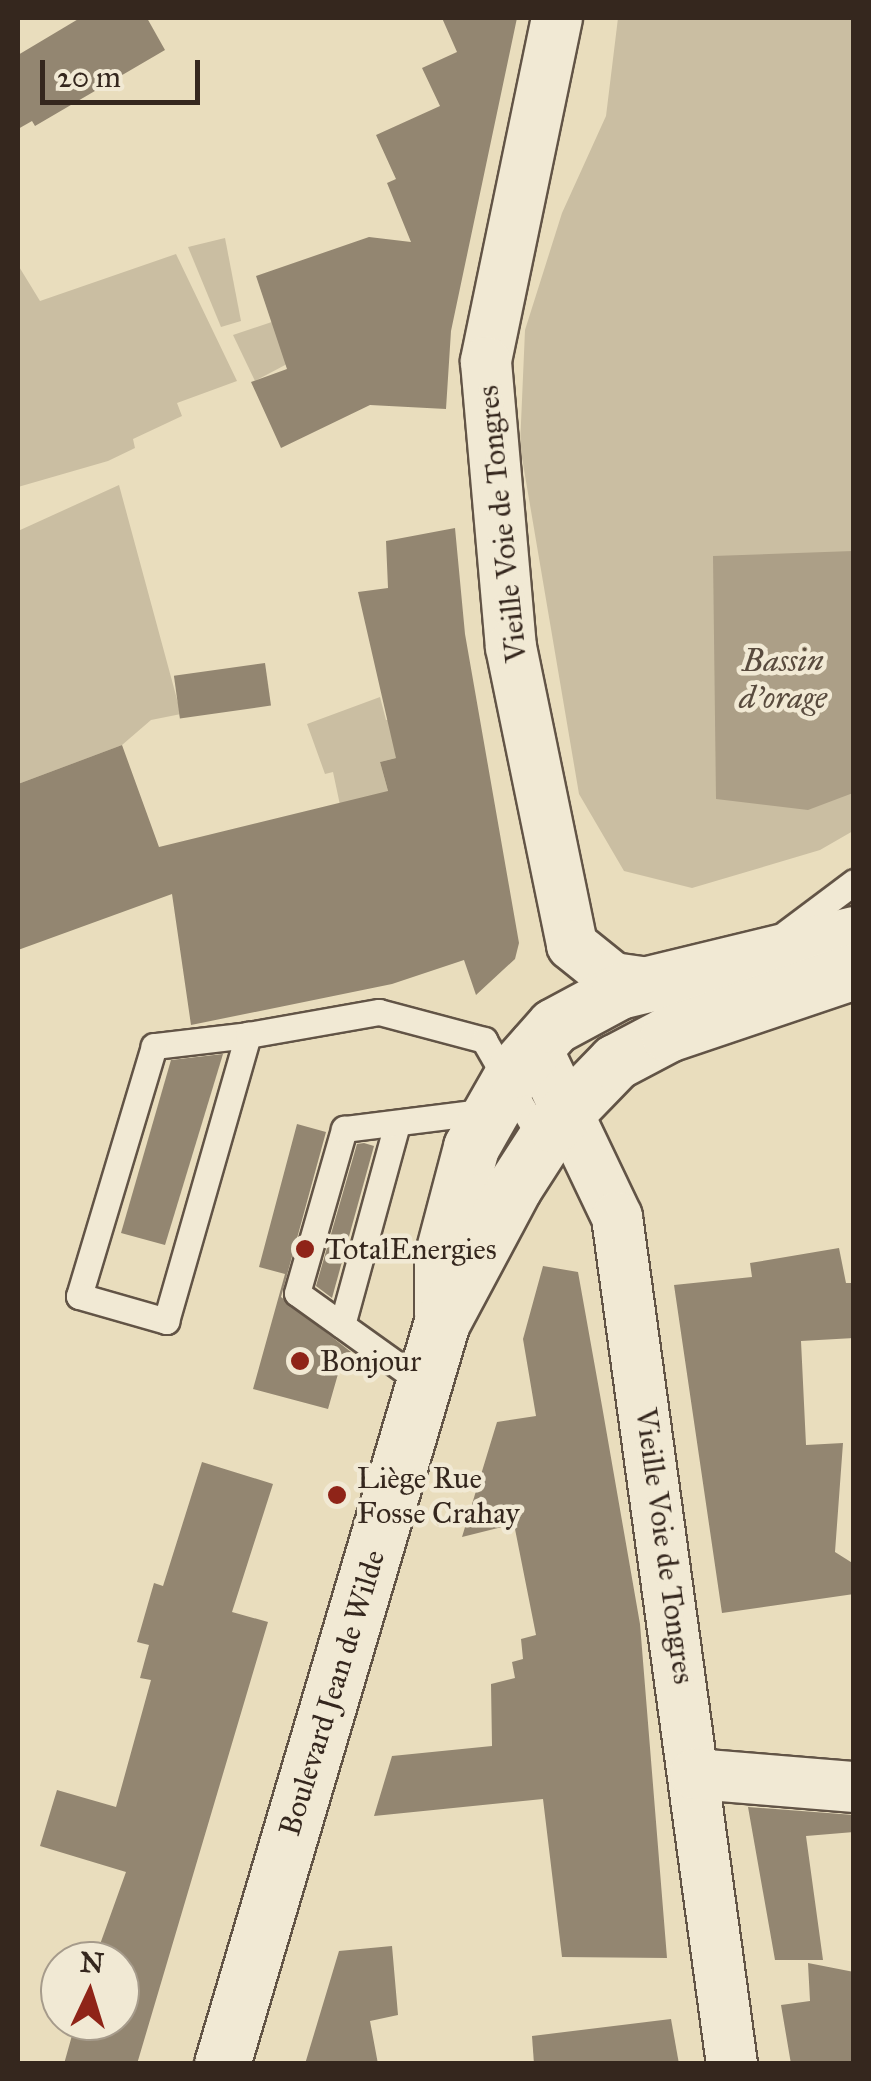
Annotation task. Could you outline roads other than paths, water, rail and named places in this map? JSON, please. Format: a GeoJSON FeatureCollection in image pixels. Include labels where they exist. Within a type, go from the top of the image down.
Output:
{"type":"FeatureCollection","features":[{"type":"Feature","properties":{"kind":"main road","name":"Boulevard Jean de Wilde"},"geometry":{"type":"LineString","coordinates":[[442,1322],[442,1257],[467,1161],[511,1079],[596,1000],[647,983],[854,934]]}},
{"type":"Feature","properties":{"kind":"main road","name":"Boulevard Jean de Wilde"},"geometry":{"type":"LineString","coordinates":[[222,2064],[442,1322],[553,1126],[598,1076],[641,1046],[854,971]]}},
{"type":"Feature","properties":{"kind":"street","name":"Vieille Voie de Tongres"},"geometry":{"type":"LineString","coordinates":[[557,18],[486,362],[512,647],[572,945],[613,978],[647,983]]}},
{"type":"Feature","properties":{"kind":"street","name":"Vieille Voie de Tongres"},"geometry":{"type":"LineString","coordinates":[[511,1079],[553,1126],[618,1217],[732,2064]]}},
{"type":"Feature","properties":{"kind":"street"},"geometry":{"type":"LineString","coordinates":[[695,1774],[854,1787]]}},
{"type":"Feature","properties":{"kind":"lane"},"geometry":{"type":"LineString","coordinates":[[734,963],[796,927],[854,882]]}},
{"type":"Feature","properties":{"kind":"lane"},"geometry":{"type":"LineString","coordinates":[[248,1035],[166,1321],[79,1296],[154,1046],[248,1035],[379,1012],[484,1040],[511,1079],[553,1126]]}},
{"type":"Feature","properties":{"kind":"lane"},"geometry":{"type":"LineString","coordinates":[[424,1384],[297,1293],[344,1128],[397,1124],[511,1079]]}},
{"type":"Feature","properties":{"kind":"lane"},"geometry":{"type":"LineString","coordinates":[[342,1325],[397,1124]]}},
{"type":"Feature","properties":{"kind":"water","name":"Bassin d'orage"},"geometry":{"type":"Polygon","coordinates":[[[853,551],[853,793],[808,810],[716,799],[713,556],[853,551]]]}},
{"type":"Feature","properties":{"kind":"place","name":"TotalEnergies"},"geometry":{"type":"Point","coordinates":[305,1249]}},
{"type":"Feature","properties":{"kind":"place","name":"Bonjour"},"geometry":{"type":"Point","coordinates":[300,1361]}},
{"type":"Feature","properties":{"kind":"place","name":"Liège Rue Fosse Crahay"},"geometry":{"type":"Point","coordinates":[337,1495]}}]}
